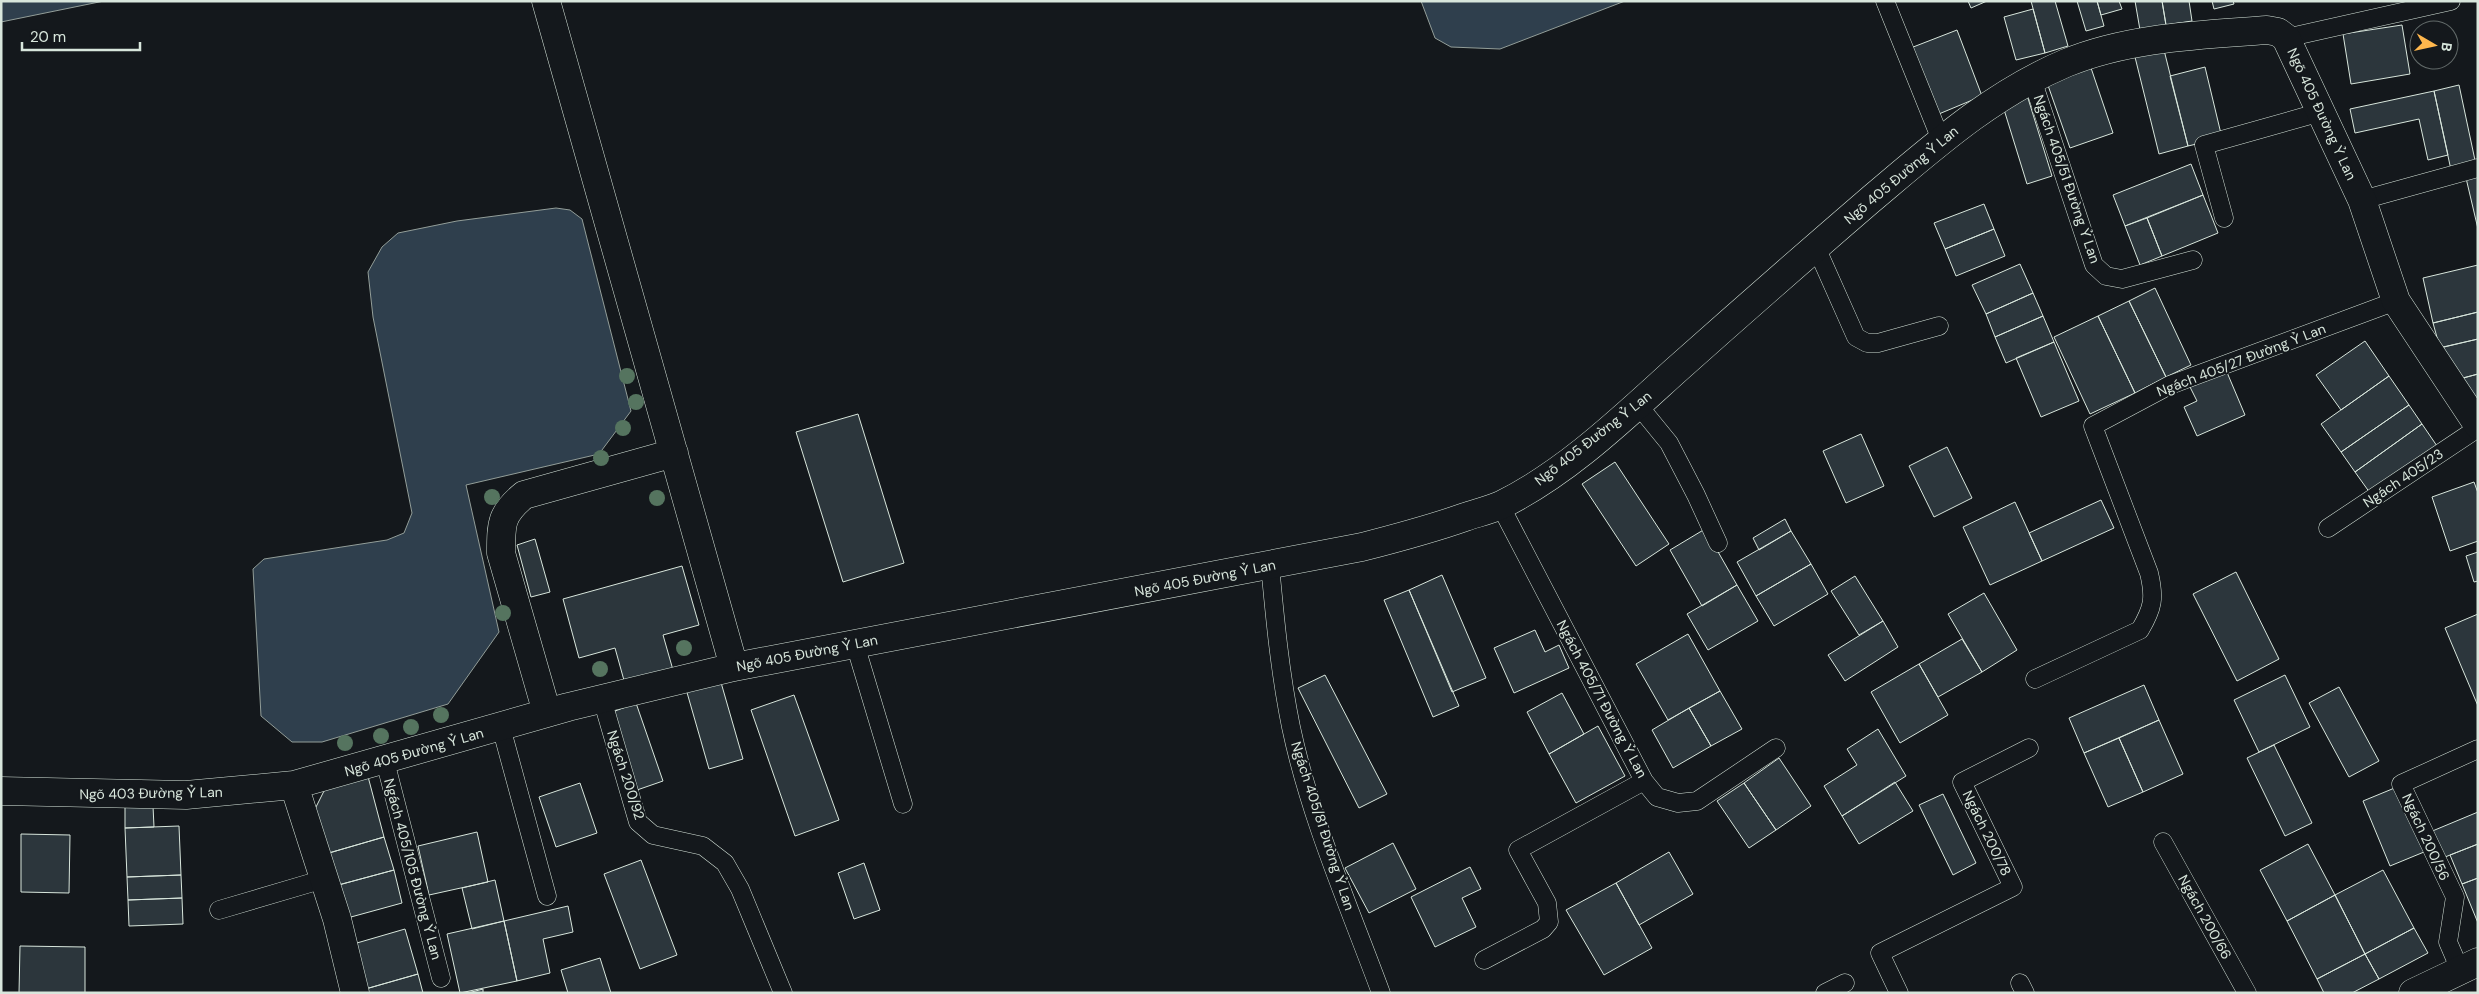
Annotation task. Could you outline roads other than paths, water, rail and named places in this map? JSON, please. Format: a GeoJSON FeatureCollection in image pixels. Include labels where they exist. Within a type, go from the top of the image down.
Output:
{"type":"FeatureCollection","features":[{"type":"Feature","properties":{"kind":"street"},"geometry":{"type":"LineString","coordinates":[[546,1],[734,667]]}},
{"type":"Feature","properties":{"kind":"street","name":"Ngõ 405 Đường Ỷ Lan"},"geometry":{"type":"LineString","coordinates":[[294,785],[385,761],[547,713],[734,667],[1270,565],[1379,542],[1431,529],[1500,505],[1552,473],[1638,405],[1816,247],[1941,140],[1980,110],[2032,79],[2068,62],[2114,47],[2158,40],[2267,30],[2278,32],[2286,38],[2362,200],[2396,301],[2478,426]]}},
{"type":"Feature","properties":{"kind":"street"},"geometry":{"type":"LineString","coordinates":[[547,713],[502,553],[501,531],[508,508],[524,495],[674,453]]}},
{"type":"Feature","properties":{"kind":"street"},"geometry":{"type":"LineString","coordinates":[[294,785],[336,919],[355,993]]}},
{"type":"Feature","properties":{"kind":"street","name":"Ngõ 403 Đường Ỷ Lan"},"geometry":{"type":"LineString","coordinates":[[1,792],[186,795],[294,785]]}},
{"type":"Feature","properties":{"kind":"street"},"geometry":{"type":"LineString","coordinates":[[2413,993],[2469,966]]}},
{"type":"Feature","properties":{"kind":"lane"},"geometry":{"type":"LineString","coordinates":[[1885,1],[1941,140]]}},
{"type":"Feature","properties":{"kind":"lane"},"geometry":{"type":"LineString","coordinates":[[2286,38],[2451,1]]}},
{"type":"Feature","properties":{"kind":"lane","name":"Ngách 405/51 Đường Ỷ Lan"},"geometry":{"type":"LineString","coordinates":[[2032,79],[2094,265],[2106,276],[2122,279],[2194,260]]}},
{"type":"Feature","properties":{"kind":"lane"},"geometry":{"type":"LineString","coordinates":[[2224,218],[2204,145],[2321,112]]}},
{"type":"Feature","properties":{"kind":"lane"},"geometry":{"type":"LineString","coordinates":[[2362,200],[2478,168]]}},
{"type":"Feature","properties":{"kind":"lane"},"geometry":{"type":"LineString","coordinates":[[1816,247],[1856,337],[1867,344],[1878,343],[1939,326]]}},
{"type":"Feature","properties":{"kind":"lane","name":"Ngách 405/27 Đường Ỷ Lan"},"geometry":{"type":"LineString","coordinates":[[2035,679],[2140,630],[2151,608],[2154,594],[2149,574],[2093,426],[2170,385],[2396,301]]}},
{"type":"Feature","properties":{"kind":"lane"},"geometry":{"type":"LineString","coordinates":[[1638,405],[1669,443],[1718,543]]}},
{"type":"Feature","properties":{"kind":"lane","name":"Ngách 405/23"},"geometry":{"type":"LineString","coordinates":[[2328,528],[2478,426]]}},
{"type":"Feature","properties":{"kind":"lane","name":"Ngách 405/71 Đường Ỷ Lan"},"geometry":{"type":"LineString","coordinates":[[1500,505],[1644,781],[1658,797],[1678,803],[1697,800],[1776,748]]}},
{"type":"Feature","properties":{"kind":"lane","name":"Ngách 405/81 Đường Ỷ Lan"},"geometry":{"type":"LineString","coordinates":[[1270,565],[1278,653],[1292,728],[1328,850],[1381,993]]}},
{"type":"Feature","properties":{"kind":"lane"},"geometry":{"type":"LineString","coordinates":[[855,644],[903,804]]}},
{"type":"Feature","properties":{"kind":"lane","name":"Ngách 200/92"},"geometry":{"type":"LineString","coordinates":[[602,699],[638,822],[653,835],[702,846],[725,863],[740,889],[783,993]]}},
{"type":"Feature","properties":{"kind":"lane"},"geometry":{"type":"LineString","coordinates":[[501,727],[548,896]]}},
{"type":"Feature","properties":{"kind":"lane","name":"Ngách 200/78"},"geometry":{"type":"LineString","coordinates":[[1899,993],[1880,954],[2013,887],[1962,782],[2029,748]]}},
{"type":"Feature","properties":{"kind":"lane","name":"Ngách 200/56"},"geometry":{"type":"LineString","coordinates":[[2469,966],[2448,942],[2455,897],[2401,784],[2478,749]]}},
{"type":"Feature","properties":{"kind":"lane","name":"Ngách 405/105 Đường Ỷ Lan"},"geometry":{"type":"LineString","coordinates":[[385,761],[442,978]]}},
{"type":"Feature","properties":{"kind":"lane"},"geometry":{"type":"LineString","coordinates":[[1484,960],[1544,929],[1549,922],[1547,903],[1518,850],[1644,781]]}},
{"type":"Feature","properties":{"kind":"lane","name":"Ngách 200/66"},"geometry":{"type":"LineString","coordinates":[[2163,842],[2247,993]]}},
{"type":"Feature","properties":{"kind":"lane"},"geometry":{"type":"LineString","coordinates":[[219,910],[324,879]]}},
{"type":"Feature","properties":{"kind":"lane"},"geometry":{"type":"LineString","coordinates":[[1825,993],[1845,983]]}},
{"type":"Feature","properties":{"kind":"water"},"geometry":{"type":"Polygon","coordinates":[[[1,1],[104,1],[1,22],[1,1]]]}},
{"type":"Feature","properties":{"kind":"water"},"geometry":{"type":"Polygon","coordinates":[[[1421,1],[1625,1],[1500,49],[1451,47],[1435,38],[1421,1]]]}},
{"type":"Feature","properties":{"kind":"water"},"geometry":{"type":"Polygon","coordinates":[[[556,208],[570,210],[582,219],[631,411],[599,454],[466,485],[499,632],[448,704],[322,742],[292,742],[261,716],[253,569],[264,559],[387,540],[404,533],[412,513],[373,317],[368,272],[382,247],[398,233],[457,221],[556,208]]]}}]}
